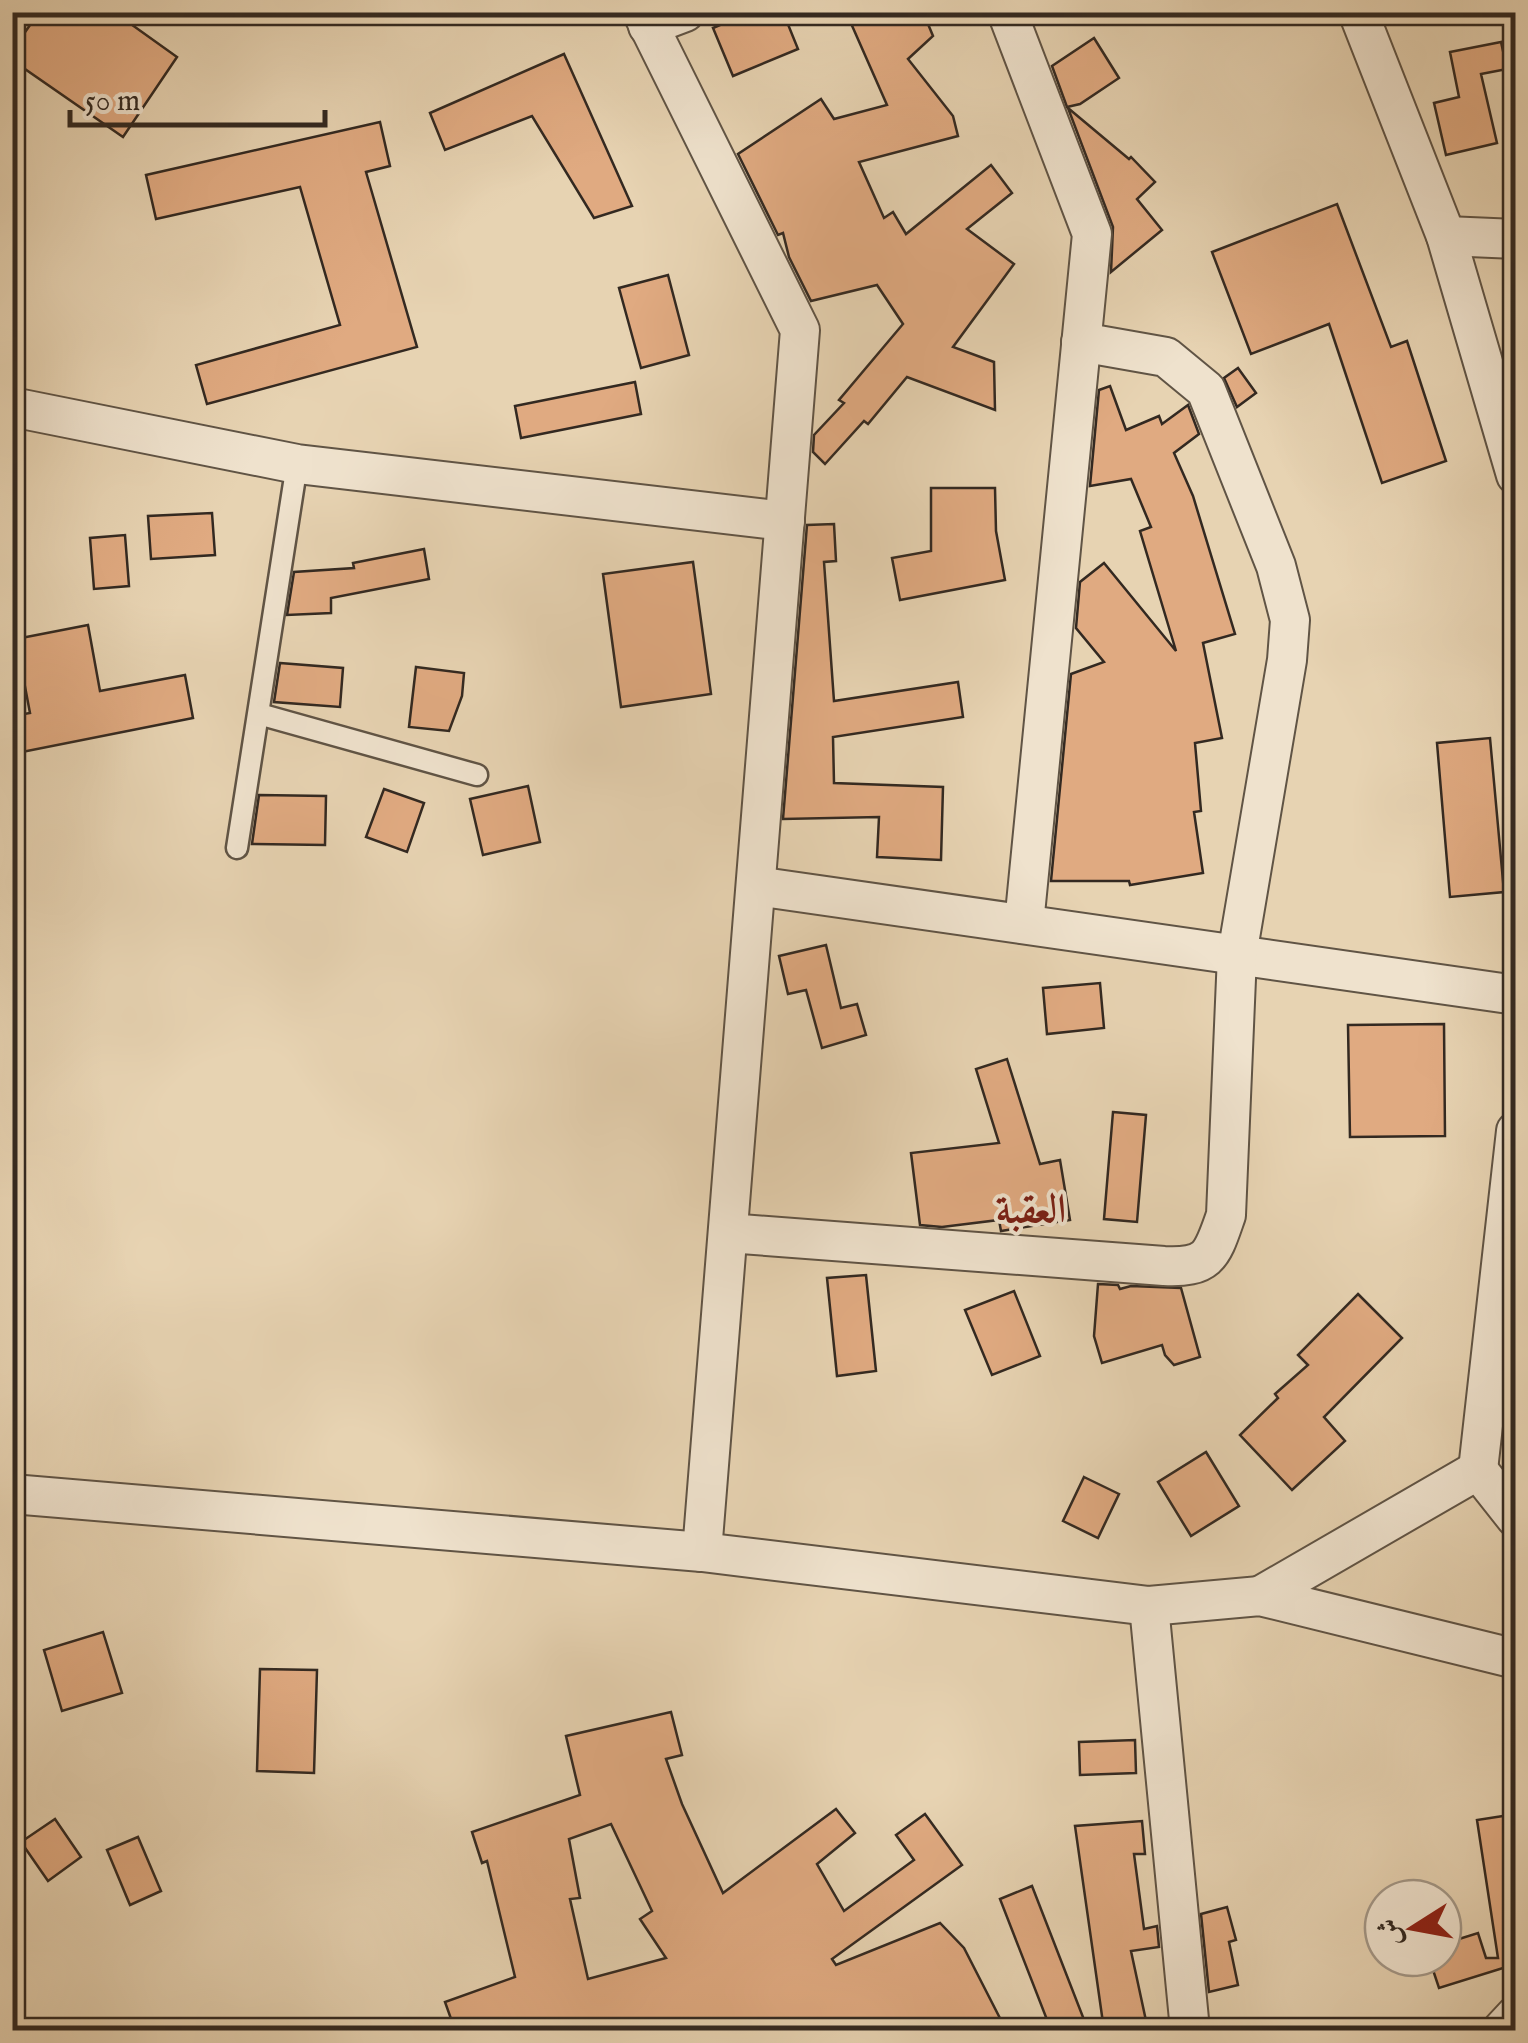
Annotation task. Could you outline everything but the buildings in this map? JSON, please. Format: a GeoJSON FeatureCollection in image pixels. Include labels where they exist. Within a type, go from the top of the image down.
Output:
{"type":"FeatureCollection","features":[{"type":"Feature","properties":{"kind":"street"},"geometry":{"type":"LineString","coordinates":[[685,12],[645,19],[800,330],[702,1552]]}},
{"type":"Feature","properties":{"kind":"street"},"geometry":{"type":"LineString","coordinates":[[1007,12],[1092,234],[1024,924]]}},
{"type":"Feature","properties":{"kind":"street"},"geometry":{"type":"LineString","coordinates":[[1358,12],[1446,236],[1516,475]]}},
{"type":"Feature","properties":{"kind":"street"},"geometry":{"type":"LineString","coordinates":[[1446,236],[1516,239]]}},
{"type":"Feature","properties":{"kind":"street"},"geometry":{"type":"LineString","coordinates":[[728,1234],[1191,1267],[1212,1254],[1226,1215],[1237,955],[1287,660],[1290,620],[1281,584],[1206,390],[1166,357],[1081,342]]}},
{"type":"Feature","properties":{"kind":"street"},"geometry":{"type":"LineString","coordinates":[[12,408],[297,464],[785,521]]}},
{"type":"Feature","properties":{"kind":"street"},"geometry":{"type":"LineString","coordinates":[[756,886],[1516,995]]}},
{"type":"Feature","properties":{"kind":"street"},"geometry":{"type":"LineString","coordinates":[[1516,1131],[1478,1470],[1516,1518]]}},
{"type":"Feature","properties":{"kind":"street"},"geometry":{"type":"LineString","coordinates":[[1260,1596],[1478,1470]]}},
{"type":"Feature","properties":{"kind":"street"},"geometry":{"type":"LineString","coordinates":[[12,1494],[702,1552],[1149,1606],[1260,1596],[1516,1659]]}},
{"type":"Feature","properties":{"kind":"street"},"geometry":{"type":"LineString","coordinates":[[1149,1606],[1190,2030]]}},
{"type":"Feature","properties":{"kind":"street"},"geometry":{"type":"LineString","coordinates":[[1502,2030],[1516,2015]]}},
{"type":"Feature","properties":{"kind":"lane"},"geometry":{"type":"LineString","coordinates":[[237,848],[297,464]]}},
{"type":"Feature","properties":{"kind":"lane"},"geometry":{"type":"LineString","coordinates":[[259,714],[477,775]]}},
{"type":"Feature","properties":{"kind":"district","name":"العقبة"},"geometry":{"type":"Point","coordinates":[1031,1211]}}]}
